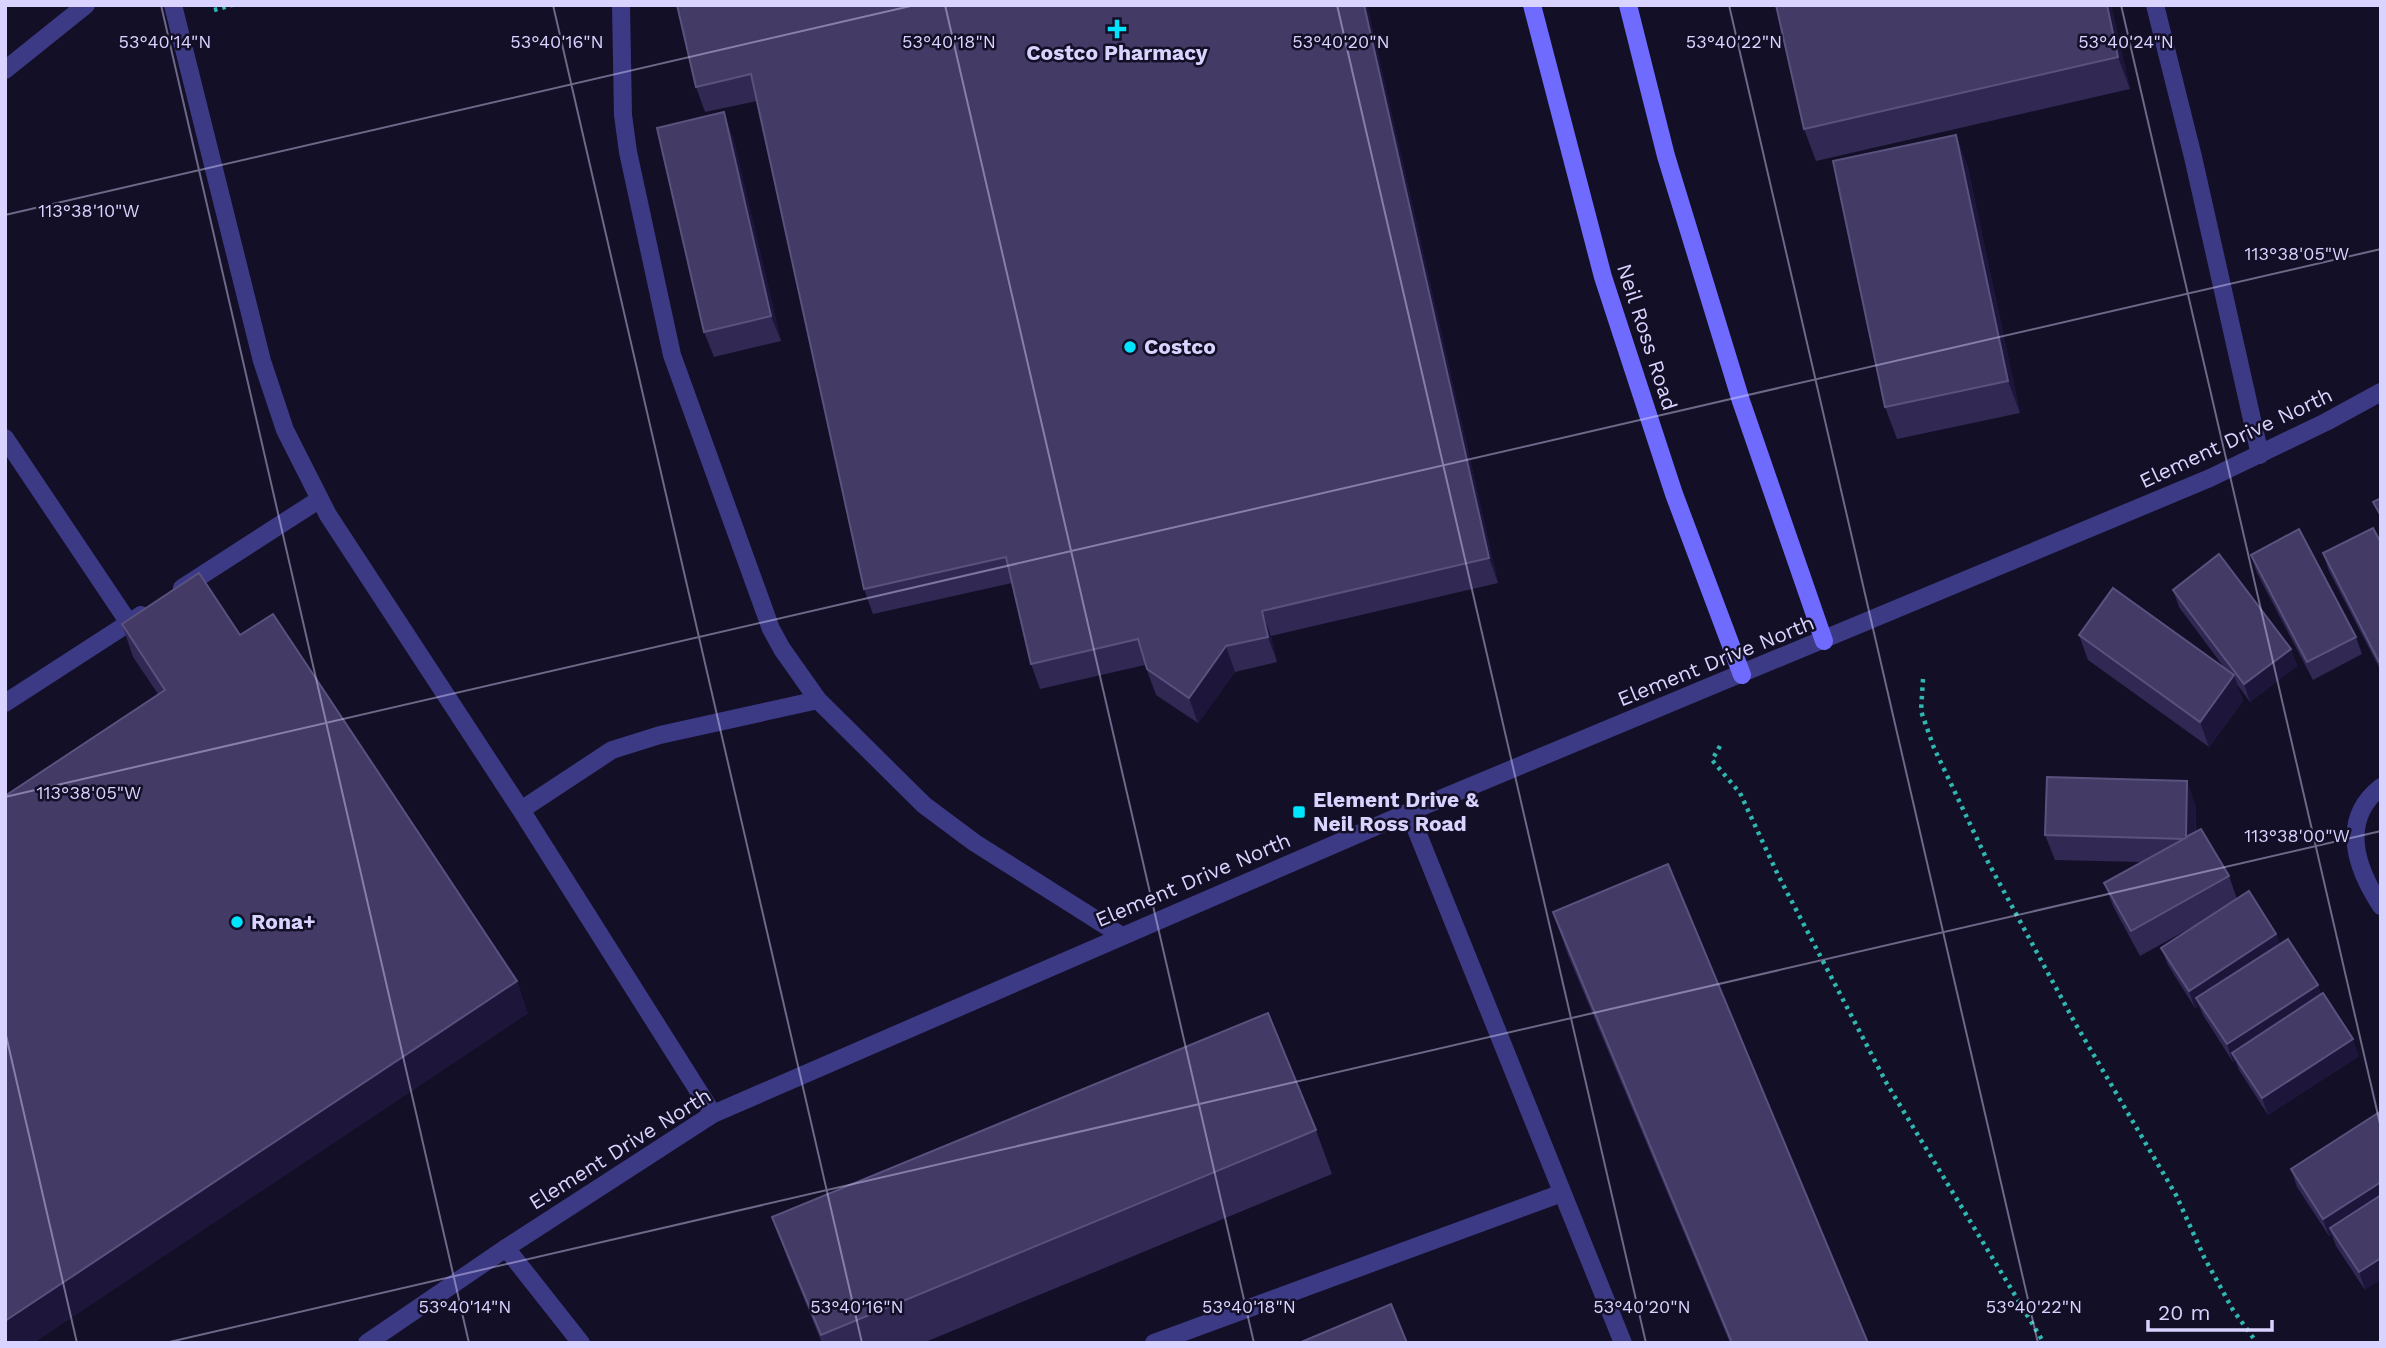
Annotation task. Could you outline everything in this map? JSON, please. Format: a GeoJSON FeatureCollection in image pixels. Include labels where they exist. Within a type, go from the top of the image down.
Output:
{"type":"FeatureCollection","features":[{"type":"Feature","properties":{"kind":"main road","name":"Neil Ross Road"},"geometry":{"type":"LineString","coordinates":[[1532,5],[1603,277],[1674,494],[1741,675]]}},
{"type":"Feature","properties":{"kind":"main road"},"geometry":{"type":"LineString","coordinates":[[1628,5],[1666,156],[1741,401],[1824,640]]}},
{"type":"Feature","properties":{"kind":"street"},"geometry":{"type":"LineString","coordinates":[[5,70],[86,5]]}},
{"type":"Feature","properties":{"kind":"street"},"geometry":{"type":"LineString","coordinates":[[173,5],[262,361],[285,430],[335,527],[521,810],[713,1114]]}},
{"type":"Feature","properties":{"kind":"street"},"geometry":{"type":"LineString","coordinates":[[621,5],[623,115],[628,152],[672,355],[771,629],[818,700],[924,805],[975,843],[1122,936]]}},
{"type":"Feature","properties":{"kind":"street"},"geometry":{"type":"LineString","coordinates":[[2155,5],[2193,157],[2260,455]]}},
{"type":"Feature","properties":{"kind":"street","name":"Element Drive North"},"geometry":{"type":"LineString","coordinates":[[367,1343],[506,1248],[713,1114],[1409,812],[2210,478],[2381,392]]}},
{"type":"Feature","properties":{"kind":"street"},"geometry":{"type":"LineString","coordinates":[[5,438],[128,623]]}},
{"type":"Feature","properties":{"kind":"street"},"geometry":{"type":"LineString","coordinates":[[5,703],[320,499]]}},
{"type":"Feature","properties":{"kind":"street"},"geometry":{"type":"LineString","coordinates":[[521,810],[612,750],[660,735],[818,700]]}},
{"type":"Feature","properties":{"kind":"street"},"geometry":{"type":"LineString","coordinates":[[2381,787],[2373,793],[2359,813],[2355,833],[2356,855],[2364,879],[2381,906]]}},
{"type":"Feature","properties":{"kind":"street"},"geometry":{"type":"LineString","coordinates":[[1409,812],[1622,1343]]}},
{"type":"Feature","properties":{"kind":"street"},"geometry":{"type":"LineString","coordinates":[[1154,1343],[1562,1193]]}},
{"type":"Feature","properties":{"kind":"street"},"geometry":{"type":"LineString","coordinates":[[506,1248],[581,1343]]}},
{"type":"Feature","properties":{"kind":"path"},"geometry":{"type":"LineString","coordinates":[[214,10],[232,5]]}},
{"type":"Feature","properties":{"kind":"path"},"geometry":{"type":"LineString","coordinates":[[1923,679],[1921,711],[1988,862],[2075,1023],[2176,1195],[2204,1257],[2233,1310],[2257,1343]]}},
{"type":"Feature","properties":{"kind":"path"},"geometry":{"type":"LineString","coordinates":[[1720,746],[1712,760],[1740,793],[1778,875],[1887,1084],[2044,1343]]}},
{"type":"Feature","properties":{"kind":"building","name":"Costco"},"geometry":{"type":"Polygon","coordinates":[[[677,5],[1364,5],[1489,558],[1262,611],[1268,637],[1226,646],[1189,698],[1147,669],[1138,639],[1031,664],[1006,557],[864,589],[751,74],[696,87],[677,5]]]}},
{"type":"Feature","properties":{"kind":"building"},"geometry":{"type":"Polygon","coordinates":[[[1776,5],[2107,5],[2118,57],[1804,129],[1776,5]]]}},
{"type":"Feature","properties":{"kind":"building"},"geometry":{"type":"Polygon","coordinates":[[[724,112],[771,316],[704,332],[657,128],[724,112]]]}},
{"type":"Feature","properties":{"kind":"building"},"geometry":{"type":"Polygon","coordinates":[[[1956,135],[2008,381],[1885,407],[1833,161],[1956,135]]]}},
{"type":"Feature","properties":{"kind":"building"},"geometry":{"type":"Polygon","coordinates":[[[2381,498],[2381,516],[2373,502],[2381,498]]]}},
{"type":"Feature","properties":{"kind":"building"},"geometry":{"type":"Polygon","coordinates":[[[2373,528],[2381,543],[2379,662],[2323,553],[2373,528]]]}},
{"type":"Feature","properties":{"kind":"building"},"geometry":{"type":"Polygon","coordinates":[[[2299,529],[2356,637],[2307,662],[2251,555],[2299,529]]]}},
{"type":"Feature","properties":{"kind":"building"},"geometry":{"type":"Polygon","coordinates":[[[2219,554],[2291,649],[2244,684],[2173,590],[2219,554]]]}},
{"type":"Feature","properties":{"kind":"building","name":"Rona+"},"geometry":{"type":"Polygon","coordinates":[[[199,573],[240,635],[273,614],[517,981],[5,1321],[5,796],[165,690],[122,624],[199,573]]]}},
{"type":"Feature","properties":{"kind":"building"},"geometry":{"type":"Polygon","coordinates":[[[2113,588],[2234,675],[2200,722],[2079,635],[2113,588]]]}},
{"type":"Feature","properties":{"kind":"building"},"geometry":{"type":"Polygon","coordinates":[[[2047,777],[2187,781],[2186,837],[2201,829],[2229,876],[2131,931],[2104,883],[2184,839],[2045,835],[2047,777]]]}},
{"type":"Feature","properties":{"kind":"building"},"geometry":{"type":"Polygon","coordinates":[[[1668,864],[1868,1343],[1732,1343],[1553,912],[1668,864]]]}},
{"type":"Feature","properties":{"kind":"building"},"geometry":{"type":"Polygon","coordinates":[[[2249,891],[2276,934],[2189,991],[2161,948],[2249,891]]]}},
{"type":"Feature","properties":{"kind":"building"},"geometry":{"type":"Polygon","coordinates":[[[2288,939],[2318,985],[2227,1044],[2196,998],[2288,939]]]}},
{"type":"Feature","properties":{"kind":"building"},"geometry":{"type":"Polygon","coordinates":[[[2323,993],[2353,1039],[2262,1098],[2232,1053],[2323,993]]]}},
{"type":"Feature","properties":{"kind":"building"},"geometry":{"type":"Polygon","coordinates":[[[1268,1013],[1316,1130],[821,1335],[772,1217],[1268,1013]]]}},
{"type":"Feature","properties":{"kind":"building"},"geometry":{"type":"Polygon","coordinates":[[[2381,1111],[2381,1182],[2323,1219],[2291,1169],[2381,1111]]]}},
{"type":"Feature","properties":{"kind":"building"},"geometry":{"type":"Polygon","coordinates":[[[2381,1195],[2381,1258],[2359,1272],[2330,1228],[2381,1195]]]}},
{"type":"Feature","properties":{"kind":"building"},"geometry":{"type":"Polygon","coordinates":[[[1391,1304],[1407,1343],[1299,1343],[1391,1304]]]}},
{"type":"Feature","properties":{"kind":"place","name":"Costco Pharmacy"},"geometry":{"type":"Point","coordinates":[1117,29]}},
{"type":"Feature","properties":{"kind":"place","name":"Costco"},"geometry":{"type":"Point","coordinates":[1130,347]}},
{"type":"Feature","properties":{"kind":"place","name":"Element Drive & Neil Ross Road"},"geometry":{"type":"Point","coordinates":[1299,812]}},
{"type":"Feature","properties":{"kind":"place","name":"Rona+"},"geometry":{"type":"Point","coordinates":[237,922]}}]}
